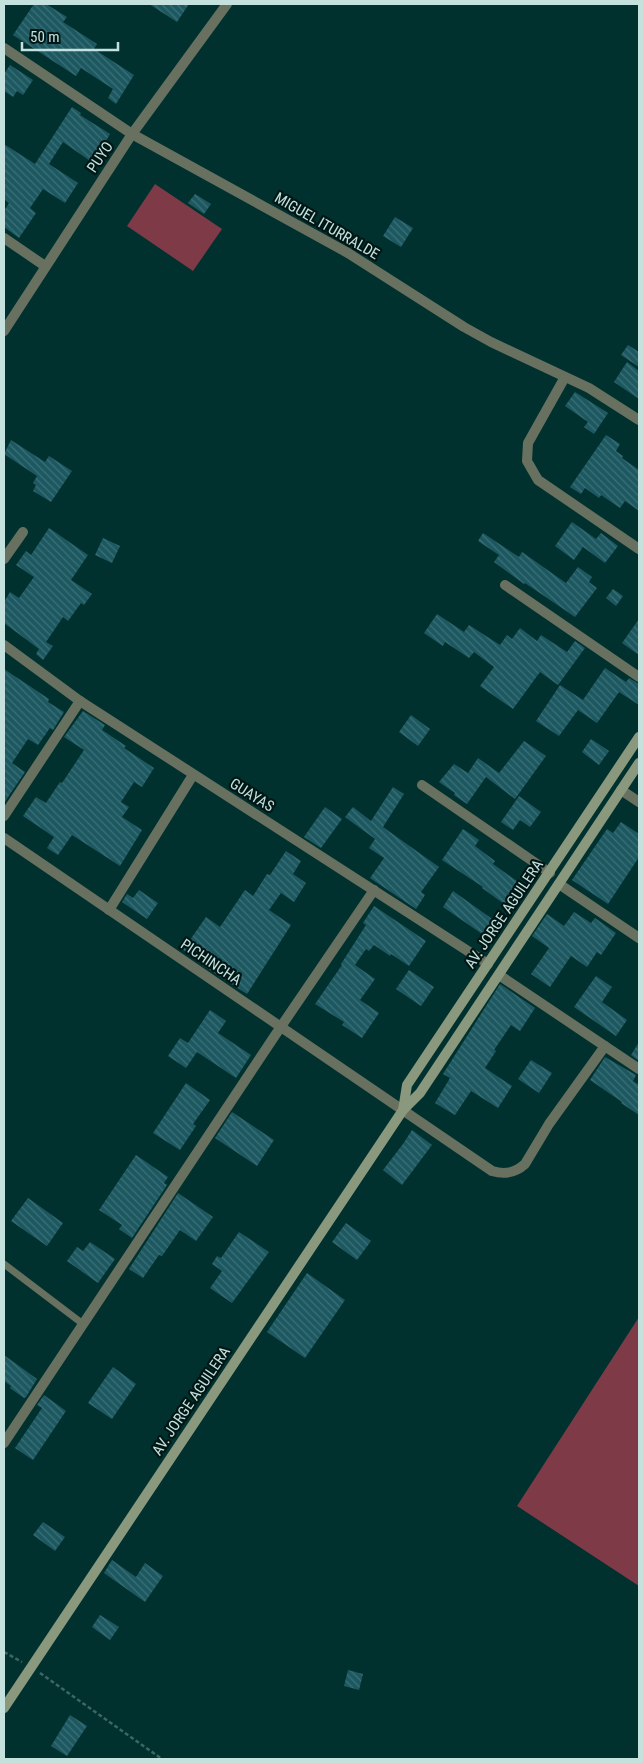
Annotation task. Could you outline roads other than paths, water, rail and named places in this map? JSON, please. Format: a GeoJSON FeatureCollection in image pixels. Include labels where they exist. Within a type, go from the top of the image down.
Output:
{"type":"FeatureCollection","features":[{"type":"Feature","properties":{"kind":"street","name":"PUYO"},"geometry":{"type":"LineString","coordinates":[[4,330],[132,134],[227,4]]}},
{"type":"Feature","properties":{"kind":"street","name":"MIGUEL ITURRALDE"},"geometry":{"type":"LineString","coordinates":[[4,48],[132,134],[348,253],[464,327],[491,342],[589,388],[639,420]]}},
{"type":"Feature","properties":{"kind":"street"},"geometry":{"type":"LineString","coordinates":[[4,238],[45,266]]}},
{"type":"Feature","properties":{"kind":"street"},"geometry":{"type":"LineString","coordinates":[[565,377],[528,443],[527,462],[538,480],[639,549]]}},
{"type":"Feature","properties":{"kind":"street"},"geometry":{"type":"LineString","coordinates":[[4,559],[23,532]]}},
{"type":"Feature","properties":{"kind":"street"},"geometry":{"type":"LineString","coordinates":[[505,586],[639,677]]}},
{"type":"Feature","properties":{"kind":"street","name":"GUAYAS"},"geometry":{"type":"LineString","coordinates":[[4,645],[80,701],[488,964]]}},
{"type":"Feature","properties":{"kind":"street"},"geometry":{"type":"LineString","coordinates":[[4,816],[80,701]]}},
{"type":"Feature","properties":{"kind":"street","name":"AV. JORGE AGUILERA"},"geometry":{"type":"LineString","coordinates":[[403,1110],[407,1085],[639,737]]}},
{"type":"Feature","properties":{"kind":"street","name":"AV. JORGE AGUILERA"},"geometry":{"type":"LineString","coordinates":[[4,1708],[403,1110],[420,1093],[639,763]]}},
{"type":"Feature","properties":{"kind":"street"},"geometry":{"type":"LineString","coordinates":[[109,910],[193,775]]}},
{"type":"Feature","properties":{"kind":"street"},"geometry":{"type":"LineString","coordinates":[[422,784],[550,873]]}},
{"type":"Feature","properties":{"kind":"street"},"geometry":{"type":"LineString","coordinates":[[621,790],[639,802]]}},
{"type":"Feature","properties":{"kind":"street","name":"PICHINCHA"},"geometry":{"type":"LineString","coordinates":[[4,838],[492,1171],[504,1174],[515,1172],[521,1168],[529,1159],[549,1124],[605,1046]]}},
{"type":"Feature","properties":{"kind":"street"},"geometry":{"type":"LineString","coordinates":[[559,884],[639,938]]}},
{"type":"Feature","properties":{"kind":"street"},"geometry":{"type":"LineString","coordinates":[[4,1443],[374,890]]}},
{"type":"Feature","properties":{"kind":"street"},"geometry":{"type":"LineString","coordinates":[[499,975],[639,1069]]}},
{"type":"Feature","properties":{"kind":"lane"},"geometry":{"type":"LineString","coordinates":[[4,1264],[83,1324]]}}]}
